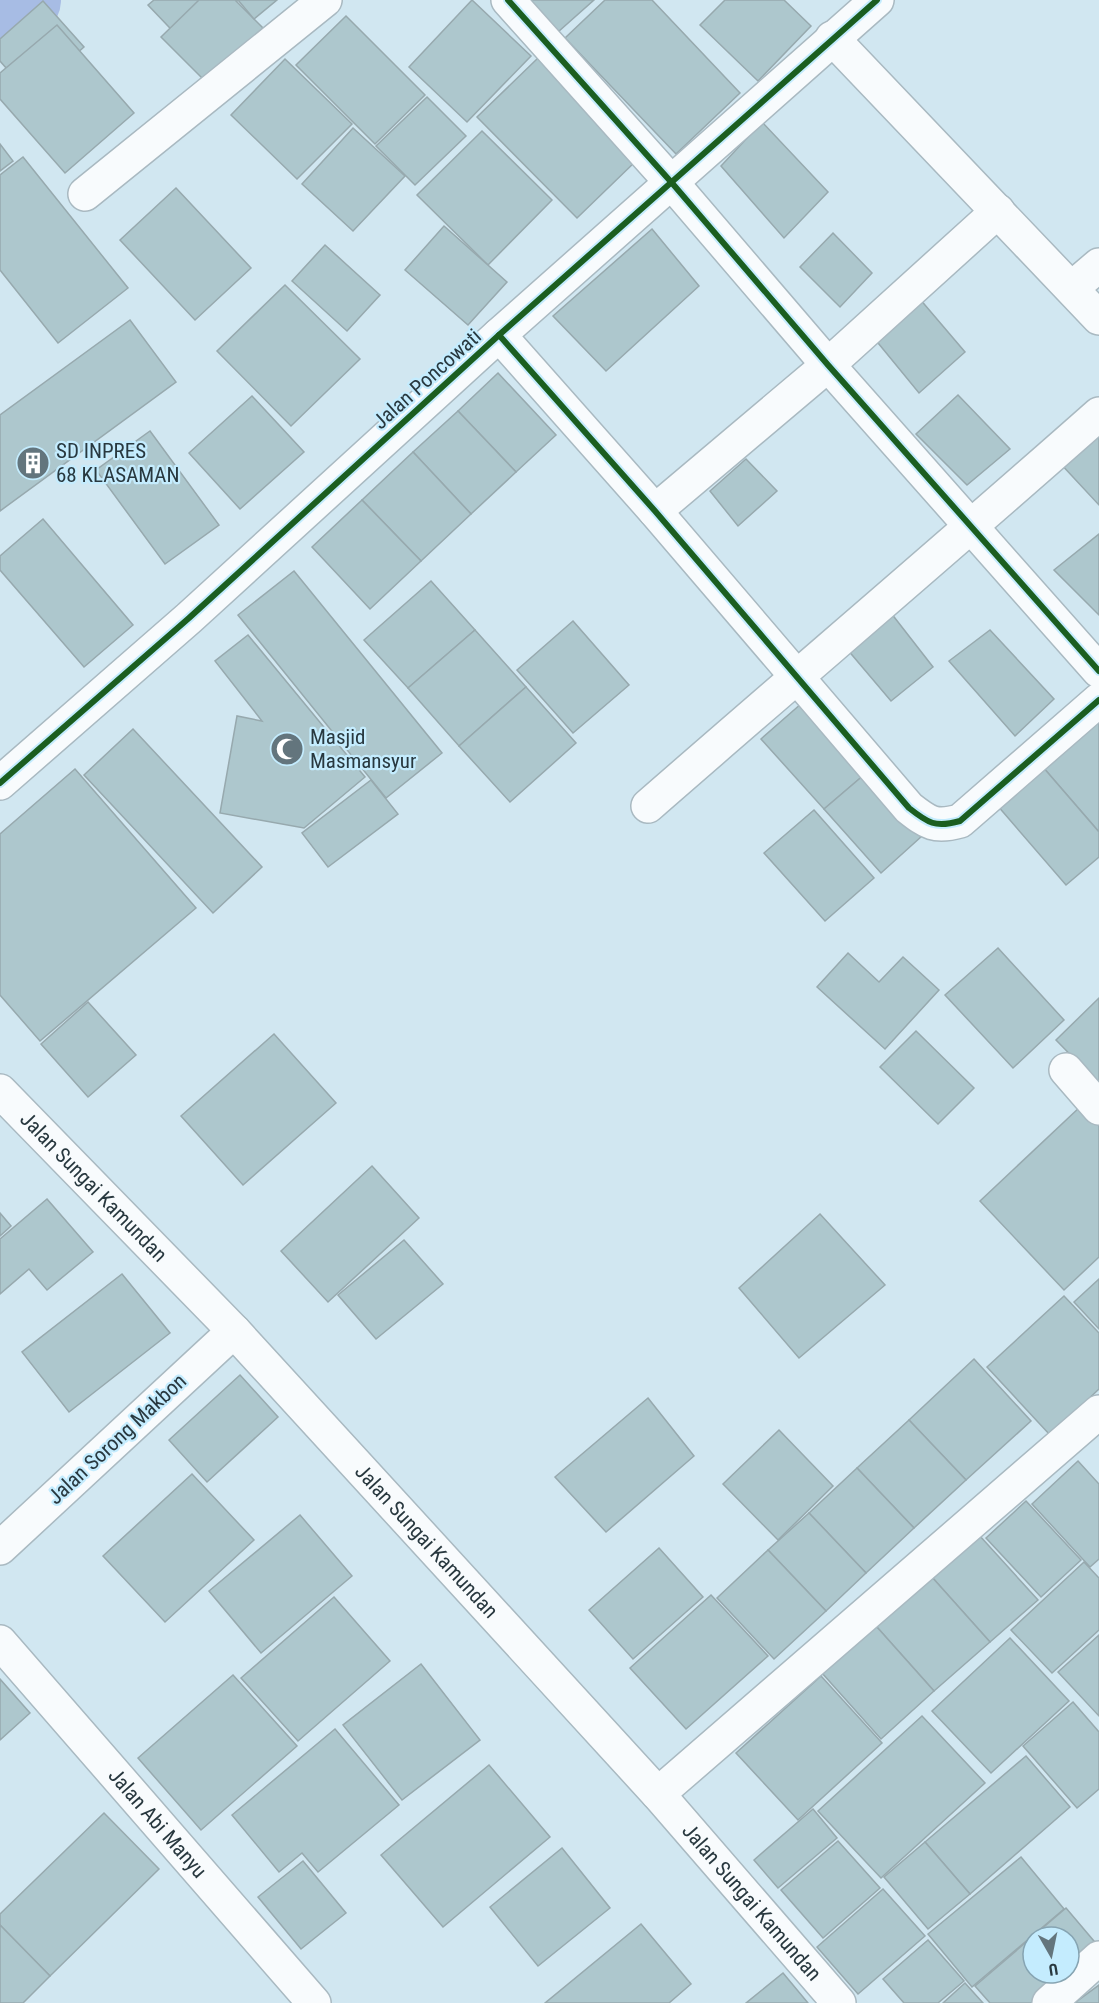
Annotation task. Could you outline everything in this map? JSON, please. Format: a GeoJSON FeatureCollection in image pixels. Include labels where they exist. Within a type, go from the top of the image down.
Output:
{"type":"FeatureCollection","features":[{"type":"Feature","properties":{"kind":"main road"},"geometry":{"type":"LineString","coordinates":[[85,194],[325,0]]}},
{"type":"Feature","properties":{"kind":"main road"},"geometry":{"type":"LineString","coordinates":[[508,0],[672,183],[828,365],[1099,671]]}},
{"type":"Feature","properties":{"kind":"main road","name":"Jalan Poncowati"},"geometry":{"type":"LineString","coordinates":[[0,783],[189,618],[499,335],[877,0]]}},
{"type":"Feature","properties":{"kind":"main road"},"geometry":{"type":"LineString","coordinates":[[832,38],[1099,318]]}},
{"type":"Feature","properties":{"kind":"main road"},"geometry":{"type":"LineString","coordinates":[[655,511],[828,365],[998,211]]}},
{"type":"Feature","properties":{"kind":"main road"},"geometry":{"type":"LineString","coordinates":[[1072,288],[1099,265]]}},
{"type":"Feature","properties":{"kind":"main road"},"geometry":{"type":"LineString","coordinates":[[499,335],[655,511],[909,808],[927,822],[943,826],[960,821],[1099,700]]}},
{"type":"Feature","properties":{"kind":"main road"},"geometry":{"type":"LineString","coordinates":[[648,806],[797,675],[972,527],[1099,414]]}},
{"type":"Feature","properties":{"kind":"main road"},"geometry":{"type":"LineString","coordinates":[[1066,1070],[1099,1108]]}},
{"type":"Feature","properties":{"kind":"main road","name":"Jalan Sungai Kamundan"},"geometry":{"type":"LineString","coordinates":[[0,1091],[234,1331],[658,1794],[839,2003]]}},
{"type":"Feature","properties":{"kind":"main road","name":"Jalan Sorong Makbon"},"geometry":{"type":"LineString","coordinates":[[0,1548],[234,1331]]}},
{"type":"Feature","properties":{"kind":"main road"},"geometry":{"type":"LineString","coordinates":[[658,1794],[1099,1412]]}},
{"type":"Feature","properties":{"kind":"main road","name":"Jalan Abi Manyu"},"geometry":{"type":"LineString","coordinates":[[0,1642],[314,2003]]}},
{"type":"Feature","properties":{"kind":"main road"},"geometry":{"type":"LineString","coordinates":[[1049,2003],[1099,1958]]}},
{"type":"Feature","properties":{"kind":"building"},"geometry":{"type":"Polygon","coordinates":[[[154,0],[238,0],[187,46],[148,5],[154,0]]]}},
{"type":"Feature","properties":{"kind":"building"},"geometry":{"type":"Polygon","coordinates":[[[199,0],[235,0],[263,28],[207,83],[161,37],[199,0]]]}},
{"type":"Feature","properties":{"kind":"building"},"geometry":{"type":"Polygon","coordinates":[[[238,0],[277,0],[254,19],[238,0]]]}},
{"type":"Feature","properties":{"kind":"building"},"geometry":{"type":"Polygon","coordinates":[[[472,0],[531,56],[467,122],[409,67],[472,0]]]}},
{"type":"Feature","properties":{"kind":"building"},"geometry":{"type":"Polygon","coordinates":[[[529,0],[594,0],[558,32],[529,0]]]}},
{"type":"Feature","properties":{"kind":"building"},"geometry":{"type":"Polygon","coordinates":[[[605,0],[652,0],[740,93],[676,154],[565,38],[605,0]]]}},
{"type":"Feature","properties":{"kind":"building"},"geometry":{"type":"Polygon","coordinates":[[[725,0],[784,0],[811,26],[758,81],[700,25],[725,0]]]}},
{"type":"Feature","properties":{"kind":"building"},"geometry":{"type":"Polygon","coordinates":[[[43,1],[84,47],[30,95],[0,61],[0,39],[43,1]]]}},
{"type":"Feature","properties":{"kind":"building"},"geometry":{"type":"Polygon","coordinates":[[[346,16],[425,95],[375,144],[296,65],[346,16]]]}},
{"type":"Feature","properties":{"kind":"building"},"geometry":{"type":"Polygon","coordinates":[[[57,25],[134,113],[65,173],[0,99],[0,73],[57,25]]]}},
{"type":"Feature","properties":{"kind":"building"},"geometry":{"type":"Polygon","coordinates":[[[538,58],[638,159],[577,218],[477,117],[538,58]]]}},
{"type":"Feature","properties":{"kind":"building"},"geometry":{"type":"Polygon","coordinates":[[[285,59],[352,124],[297,179],[231,115],[285,59]]]}},
{"type":"Feature","properties":{"kind":"building"},"geometry":{"type":"Polygon","coordinates":[[[427,97],[466,136],[415,185],[376,146],[427,97]]]}},
{"type":"Feature","properties":{"kind":"building"},"geometry":{"type":"Polygon","coordinates":[[[762,122],[828,192],[784,238],[721,166],[762,122]]]}},
{"type":"Feature","properties":{"kind":"building"},"geometry":{"type":"Polygon","coordinates":[[[353,128],[405,176],[353,231],[302,184],[353,128]]]}},
{"type":"Feature","properties":{"kind":"building"},"geometry":{"type":"Polygon","coordinates":[[[482,131],[552,200],[488,265],[417,195],[482,131]]]}},
{"type":"Feature","properties":{"kind":"building"},"geometry":{"type":"Polygon","coordinates":[[[0,144],[13,161],[0,171],[0,144]]]}},
{"type":"Feature","properties":{"kind":"building"},"geometry":{"type":"Polygon","coordinates":[[[23,157],[128,288],[58,343],[0,270],[0,175],[23,157]]]}},
{"type":"Feature","properties":{"kind":"building"},"geometry":{"type":"Polygon","coordinates":[[[176,188],[251,268],[195,320],[120,240],[176,188]]]}},
{"type":"Feature","properties":{"kind":"building"},"geometry":{"type":"Polygon","coordinates":[[[444,226],[507,282],[468,325],[405,270],[444,226]]]}},
{"type":"Feature","properties":{"kind":"building"},"geometry":{"type":"Polygon","coordinates":[[[652,229],[699,286],[606,371],[553,316],[652,229]]]}},
{"type":"Feature","properties":{"kind":"building"},"geometry":{"type":"Polygon","coordinates":[[[833,233],[872,273],[840,307],[800,267],[833,233]]]}},
{"type":"Feature","properties":{"kind":"building"},"geometry":{"type":"Polygon","coordinates":[[[325,245],[380,295],[347,331],[292,281],[325,245]]]}},
{"type":"Feature","properties":{"kind":"building"},"geometry":{"type":"Polygon","coordinates":[[[285,285],[360,359],[291,426],[217,351],[285,285]]]}},
{"type":"Feature","properties":{"kind":"building"},"geometry":{"type":"Polygon","coordinates":[[[919,298],[965,352],[919,393],[874,338],[919,298]]]}},
{"type":"Feature","properties":{"kind":"building","name":"SD INPRES 68 KLASAMAN"},"geometry":{"type":"Polygon","coordinates":[[[130,320],[176,382],[0,511],[0,415],[130,320]]]}},
{"type":"Feature","properties":{"kind":"building"},"geometry":{"type":"Polygon","coordinates":[[[498,373],[556,435],[516,472],[458,411],[498,373]]]}},
{"type":"Feature","properties":{"kind":"building"},"geometry":{"type":"Polygon","coordinates":[[[958,395],[1010,449],[967,485],[916,434],[958,395]]]}},
{"type":"Feature","properties":{"kind":"building"},"geometry":{"type":"Polygon","coordinates":[[[252,396],[304,452],[240,509],[189,453],[252,396]]]}},
{"type":"Feature","properties":{"kind":"building"},"geometry":{"type":"Polygon","coordinates":[[[458,411],[516,472],[471,514],[413,452],[458,411]]]}},
{"type":"Feature","properties":{"kind":"building"},"geometry":{"type":"Polygon","coordinates":[[[150,431],[219,525],[165,564],[96,470],[150,431]]]}},
{"type":"Feature","properties":{"kind":"building"},"geometry":{"type":"Polygon","coordinates":[[[1099,432],[1099,505],[1060,463],[1099,432]]]}},
{"type":"Feature","properties":{"kind":"building"},"geometry":{"type":"Polygon","coordinates":[[[413,452],[471,514],[421,561],[362,500],[413,452]]]}},
{"type":"Feature","properties":{"kind":"building"},"geometry":{"type":"Polygon","coordinates":[[[746,459],[777,491],[738,526],[710,491],[746,459]]]}},
{"type":"Feature","properties":{"kind":"building"},"geometry":{"type":"Polygon","coordinates":[[[362,500],[421,561],[370,609],[312,547],[362,500]]]}},
{"type":"Feature","properties":{"kind":"building"},"geometry":{"type":"Polygon","coordinates":[[[43,519],[133,625],[84,667],[0,570],[0,556],[43,519]]]}},
{"type":"Feature","properties":{"kind":"building"},"geometry":{"type":"Polygon","coordinates":[[[1099,534],[1099,615],[1054,570],[1099,534]]]}},
{"type":"Feature","properties":{"kind":"building"},"geometry":{"type":"Polygon","coordinates":[[[294,571],[442,753],[386,798],[238,615],[294,571]]]}},
{"type":"Feature","properties":{"kind":"building"},"geometry":{"type":"Polygon","coordinates":[[[431,581],[475,630],[408,688],[364,640],[431,581]]]}},
{"type":"Feature","properties":{"kind":"building"},"geometry":{"type":"Polygon","coordinates":[[[891,613],[933,667],[891,701],[847,649],[891,613]]]}},
{"type":"Feature","properties":{"kind":"building"},"geometry":{"type":"Polygon","coordinates":[[[573,621],[629,685],[573,733],[517,670],[573,621]]]}},
{"type":"Feature","properties":{"kind":"building"},"geometry":{"type":"Polygon","coordinates":[[[475,630],[526,687],[459,746],[408,688],[475,630]]]}},
{"type":"Feature","properties":{"kind":"building"},"geometry":{"type":"Polygon","coordinates":[[[990,630],[1054,699],[1015,736],[949,661],[990,630]]]}},
{"type":"Feature","properties":{"kind":"building","name":"Masjid Masmansyur"},"geometry":{"type":"Polygon","coordinates":[[[248,635],[365,777],[304,828],[220,813],[237,716],[262,721],[215,661],[248,635]]]}},
{"type":"Feature","properties":{"kind":"building"},"geometry":{"type":"Polygon","coordinates":[[[526,687],[576,743],[510,802],[459,746],[526,687]]]}},
{"type":"Feature","properties":{"kind":"building"},"geometry":{"type":"Polygon","coordinates":[[[802,703],[865,774],[824,809],[761,739],[802,703]]]}},
{"type":"Feature","properties":{"kind":"building"},"geometry":{"type":"Polygon","coordinates":[[[1099,717],[1099,832],[1042,766],[1099,717]]]}},
{"type":"Feature","properties":{"kind":"building"},"geometry":{"type":"Polygon","coordinates":[[[133,729],[262,867],[213,913],[84,775],[133,729]]]}},
{"type":"Feature","properties":{"kind":"building"},"geometry":{"type":"Polygon","coordinates":[[[1042,766],[1099,832],[1099,857],[1066,885],[997,805],[1042,766]]]}},
{"type":"Feature","properties":{"kind":"building"},"geometry":{"type":"Polygon","coordinates":[[[75,769],[196,908],[40,1041],[0,995],[0,834],[75,769]]]}},
{"type":"Feature","properties":{"kind":"building"},"geometry":{"type":"Polygon","coordinates":[[[865,774],[922,836],[881,873],[824,809],[865,774]]]}},
{"type":"Feature","properties":{"kind":"building","name":"Masjid Masmansyur"},"geometry":{"type":"Polygon","coordinates":[[[371,780],[398,814],[328,867],[302,833],[371,780]]]}},
{"type":"Feature","properties":{"kind":"building"},"geometry":{"type":"Polygon","coordinates":[[[814,810],[874,878],[825,921],[764,853],[814,810]]]}},
{"type":"Feature","properties":{"kind":"building"},"geometry":{"type":"Polygon","coordinates":[[[998,948],[1064,1020],[1013,1068],[945,995],[998,948]]]}},
{"type":"Feature","properties":{"kind":"building"},"geometry":{"type":"Polygon","coordinates":[[[848,953],[879,982],[903,957],[939,990],[885,1049],[817,987],[848,953]]]}},
{"type":"Feature","properties":{"kind":"building"},"geometry":{"type":"Polygon","coordinates":[[[1099,998],[1099,1084],[1056,1040],[1099,998]]]}},
{"type":"Feature","properties":{"kind":"building"},"geometry":{"type":"Polygon","coordinates":[[[88,1002],[136,1055],[88,1097],[41,1044],[88,1002]]]}},
{"type":"Feature","properties":{"kind":"building"},"geometry":{"type":"Polygon","coordinates":[[[916,1031],[974,1088],[938,1124],[880,1067],[916,1031]]]}},
{"type":"Feature","properties":{"kind":"building"},"geometry":{"type":"Polygon","coordinates":[[[274,1034],[336,1103],[243,1185],[181,1116],[274,1034]]]}},
{"type":"Feature","properties":{"kind":"building"},"geometry":{"type":"Polygon","coordinates":[[[1081,1106],[1099,1125],[1099,1257],[1064,1290],[980,1201],[1081,1106]]]}},
{"type":"Feature","properties":{"kind":"building"},"geometry":{"type":"Polygon","coordinates":[[[372,1166],[419,1218],[328,1302],[281,1251],[372,1166]]]}},
{"type":"Feature","properties":{"kind":"building"},"geometry":{"type":"Polygon","coordinates":[[[47,1199],[93,1252],[47,1290],[29,1269],[0,1294],[0,1239],[47,1199]]]}},
{"type":"Feature","properties":{"kind":"building"},"geometry":{"type":"Polygon","coordinates":[[[0,1213],[11,1226],[0,1236],[0,1213]]]}},
{"type":"Feature","properties":{"kind":"building"},"geometry":{"type":"Polygon","coordinates":[[[820,1214],[885,1285],[799,1358],[739,1288],[820,1214]]]}},
{"type":"Feature","properties":{"kind":"building"},"geometry":{"type":"Polygon","coordinates":[[[404,1240],[443,1284],[376,1339],[338,1295],[404,1240]]]}},
{"type":"Feature","properties":{"kind":"building"},"geometry":{"type":"Polygon","coordinates":[[[122,1274],[170,1333],[69,1412],[22,1352],[122,1274]]]}},
{"type":"Feature","properties":{"kind":"building"},"geometry":{"type":"Polygon","coordinates":[[[1099,1279],[1099,1329],[1074,1302],[1099,1279]]]}},
{"type":"Feature","properties":{"kind":"building"},"geometry":{"type":"Polygon","coordinates":[[[1064,1296],[1099,1333],[1099,1389],[1050,1435],[987,1367],[1064,1296]]]}},
{"type":"Feature","properties":{"kind":"building"},"geometry":{"type":"Polygon","coordinates":[[[974,1359],[1031,1421],[966,1480],[909,1420],[974,1359]]]}},
{"type":"Feature","properties":{"kind":"building"},"geometry":{"type":"Polygon","coordinates":[[[240,1375],[278,1417],[207,1482],[169,1440],[240,1375]]]}},
{"type":"Feature","properties":{"kind":"building"},"geometry":{"type":"Polygon","coordinates":[[[648,1398],[694,1456],[606,1532],[555,1477],[648,1398]]]}},
{"type":"Feature","properties":{"kind":"building"},"geometry":{"type":"Polygon","coordinates":[[[909,1420],[966,1480],[914,1528],[857,1468],[909,1420]]]}},
{"type":"Feature","properties":{"kind":"building"},"geometry":{"type":"Polygon","coordinates":[[[779,1430],[833,1486],[778,1540],[723,1484],[779,1430]]]}},
{"type":"Feature","properties":{"kind":"building"},"geometry":{"type":"Polygon","coordinates":[[[1078,1461],[1099,1484],[1099,1559],[1090,1567],[1032,1504],[1078,1461]]]}},
{"type":"Feature","properties":{"kind":"building"},"geometry":{"type":"Polygon","coordinates":[[[857,1468],[914,1528],[866,1573],[809,1513],[857,1468]]]}},
{"type":"Feature","properties":{"kind":"building"},"geometry":{"type":"Polygon","coordinates":[[[192,1474],[254,1540],[165,1622],[103,1556],[192,1474]]]}},
{"type":"Feature","properties":{"kind":"building"},"geometry":{"type":"Polygon","coordinates":[[[1026,1501],[1081,1560],[1041,1597],[986,1538],[1026,1501]]]}},
{"type":"Feature","properties":{"kind":"building"},"geometry":{"type":"Polygon","coordinates":[[[809,1513],[866,1573],[826,1611],[768,1550],[809,1513]]]}},
{"type":"Feature","properties":{"kind":"building"},"geometry":{"type":"Polygon","coordinates":[[[300,1515],[352,1576],[261,1653],[209,1591],[300,1515]]]}},
{"type":"Feature","properties":{"kind":"building"},"geometry":{"type":"Polygon","coordinates":[[[979,1535],[1038,1600],[990,1642],[931,1576],[979,1535]]]}},
{"type":"Feature","properties":{"kind":"building"},"geometry":{"type":"Polygon","coordinates":[[[659,1548],[703,1597],[633,1659],[589,1610],[659,1548]]]}},
{"type":"Feature","properties":{"kind":"building"},"geometry":{"type":"Polygon","coordinates":[[[768,1550],[826,1611],[774,1659],[717,1598],[768,1550]]]}},
{"type":"Feature","properties":{"kind":"building"},"geometry":{"type":"Polygon","coordinates":[[[1084,1562],[1099,1578],[1099,1630],[1052,1673],[1011,1630],[1084,1562]]]}},
{"type":"Feature","properties":{"kind":"building"},"geometry":{"type":"Polygon","coordinates":[[[931,1576],[990,1642],[934,1691],[876,1626],[931,1576]]]}},
{"type":"Feature","properties":{"kind":"building"},"geometry":{"type":"Polygon","coordinates":[[[711,1595],[768,1656],[686,1729],[630,1668],[711,1595]]]}},
{"type":"Feature","properties":{"kind":"building"},"geometry":{"type":"Polygon","coordinates":[[[334,1597],[390,1661],[298,1741],[241,1678],[334,1597]]]}},
{"type":"Feature","properties":{"kind":"building"},"geometry":{"type":"Polygon","coordinates":[[[876,1626],[934,1691],[881,1739],[822,1673],[876,1626]]]}},
{"type":"Feature","properties":{"kind":"building"},"geometry":{"type":"Polygon","coordinates":[[[1099,1635],[1099,1716],[1058,1672],[1099,1635]]]}},
{"type":"Feature","properties":{"kind":"building"},"geometry":{"type":"Polygon","coordinates":[[[1010,1638],[1069,1701],[991,1773],[932,1711],[1010,1638]]]}},
{"type":"Feature","properties":{"kind":"building"},"geometry":{"type":"Polygon","coordinates":[[[421,1664],[480,1740],[402,1800],[343,1725],[421,1664]]]}},
{"type":"Feature","properties":{"kind":"building"},"geometry":{"type":"Polygon","coordinates":[[[233,1675],[297,1746],[201,1830],[138,1758],[233,1675]]]}},
{"type":"Feature","properties":{"kind":"building"},"geometry":{"type":"Polygon","coordinates":[[[821,1676],[882,1743],[798,1820],[736,1753],[821,1676]]]}},
{"type":"Feature","properties":{"kind":"building"},"geometry":{"type":"Polygon","coordinates":[[[0,1679],[30,1713],[0,1740],[0,1679]]]}},
{"type":"Feature","properties":{"kind":"building"},"geometry":{"type":"Polygon","coordinates":[[[1073,1702],[1099,1732],[1099,1789],[1077,1808],[1023,1746],[1073,1702]]]}},
{"type":"Feature","properties":{"kind":"building"},"geometry":{"type":"Polygon","coordinates":[[[922,1716],[985,1783],[881,1878],[818,1811],[922,1716]]]}},
{"type":"Feature","properties":{"kind":"building"},"geometry":{"type":"Polygon","coordinates":[[[335,1729],[399,1805],[318,1872],[302,1853],[279,1872],[232,1815],[335,1729]]]}},
{"type":"Feature","properties":{"kind":"building"},"geometry":{"type":"Polygon","coordinates":[[[1026,1756],[1070,1807],[970,1894],[925,1842],[1026,1756]]]}},
{"type":"Feature","properties":{"kind":"building"},"geometry":{"type":"Polygon","coordinates":[[[489,1765],[550,1837],[443,1927],[381,1855],[489,1765]]]}},
{"type":"Feature","properties":{"kind":"building"},"geometry":{"type":"Polygon","coordinates":[[[813,1809],[837,1838],[778,1888],[754,1860],[813,1809]]]}},
{"type":"Feature","properties":{"kind":"building"},"geometry":{"type":"Polygon","coordinates":[[[104,1813],[159,1869],[50,1976],[0,1925],[0,1914],[104,1813]]]}},
{"type":"Feature","properties":{"kind":"building"},"geometry":{"type":"Polygon","coordinates":[[[838,1841],[880,1888],[823,1938],[781,1890],[838,1841]]]}},
{"type":"Feature","properties":{"kind":"building"},"geometry":{"type":"Polygon","coordinates":[[[925,1842],[970,1894],[928,1929],[884,1877],[925,1842]]]}},
{"type":"Feature","properties":{"kind":"building"},"geometry":{"type":"Polygon","coordinates":[[[562,1848],[610,1908],[538,1966],[490,1907],[562,1848]]]}},
{"type":"Feature","properties":{"kind":"building"},"geometry":{"type":"Polygon","coordinates":[[[1021,1857],[1064,1909],[1045,1925],[1021,1925],[1021,1945],[972,1987],[928,1934],[1021,1857]]]}},
{"type":"Feature","properties":{"kind":"building"},"geometry":{"type":"Polygon","coordinates":[[[303,1861],[346,1913],[301,1949],[258,1897],[303,1861]]]}},
{"type":"Feature","properties":{"kind":"building"},"geometry":{"type":"Polygon","coordinates":[[[883,1889],[925,1936],[858,1994],[817,1947],[883,1889]]]}},
{"type":"Feature","properties":{"kind":"building"},"geometry":{"type":"Polygon","coordinates":[[[1066,1908],[1080,1925],[1046,1925],[1066,1908]]]}},
{"type":"Feature","properties":{"kind":"building"},"geometry":{"type":"Polygon","coordinates":[[[641,1924],[691,1984],[669,2003],[545,2003],[641,1924]]]}},
{"type":"Feature","properties":{"kind":"building"},"geometry":{"type":"Polygon","coordinates":[[[0,1925],[50,1976],[23,2003],[0,2003],[0,1925]]]}},
{"type":"Feature","properties":{"kind":"building"},"geometry":{"type":"Polygon","coordinates":[[[1081,1926],[1099,1947],[1081,1964],[1081,1926]]]}},
{"type":"Feature","properties":{"kind":"building"},"geometry":{"type":"Polygon","coordinates":[[[928,1940],[964,1981],[938,2003],[904,2003],[883,1979],[928,1940]]]}},
{"type":"Feature","properties":{"kind":"building"},"geometry":{"type":"Polygon","coordinates":[[[1021,1947],[1021,1985],[1059,1985],[1040,2003],[990,2003],[975,1986],[1021,1947]]]}},
{"type":"Feature","properties":{"kind":"building"},"geometry":{"type":"Polygon","coordinates":[[[783,1973],[808,2003],[746,2003],[783,1973]]]}},
{"type":"Feature","properties":{"kind":"building"},"geometry":{"type":"Polygon","coordinates":[[[965,1983],[983,2003],[943,2003],[965,1983]]]}},
{"type":"Feature","properties":{"kind":"building"},"geometry":{"type":"Polygon","coordinates":[[[1099,1985],[1099,2003],[1076,2002],[1099,1985]]]}},
{"type":"Feature","properties":{"kind":"waterway"},"geometry":{"type":"LineString","coordinates":[[0,8],[23,0]]}},
{"type":"Feature","properties":{"kind":"cycle path"},"geometry":{"type":"LineString","coordinates":[[508,0],[672,183],[828,365],[1099,671]]}},
{"type":"Feature","properties":{"kind":"cycle path"},"geometry":{"type":"LineString","coordinates":[[0,783],[189,618],[499,335],[877,0]]}},
{"type":"Feature","properties":{"kind":"cycle path"},"geometry":{"type":"LineString","coordinates":[[499,335],[655,511],[909,808],[921,817],[938,824],[960,821],[1099,700]]}},
{"type":"Feature","properties":{"kind":"place","name":"SD INPRES 68 KLASAMAN"},"geometry":{"type":"Point","coordinates":[33,463]}},
{"type":"Feature","properties":{"kind":"place","name":"Masjid Masmansyur"},"geometry":{"type":"Point","coordinates":[287,749]}}]}
